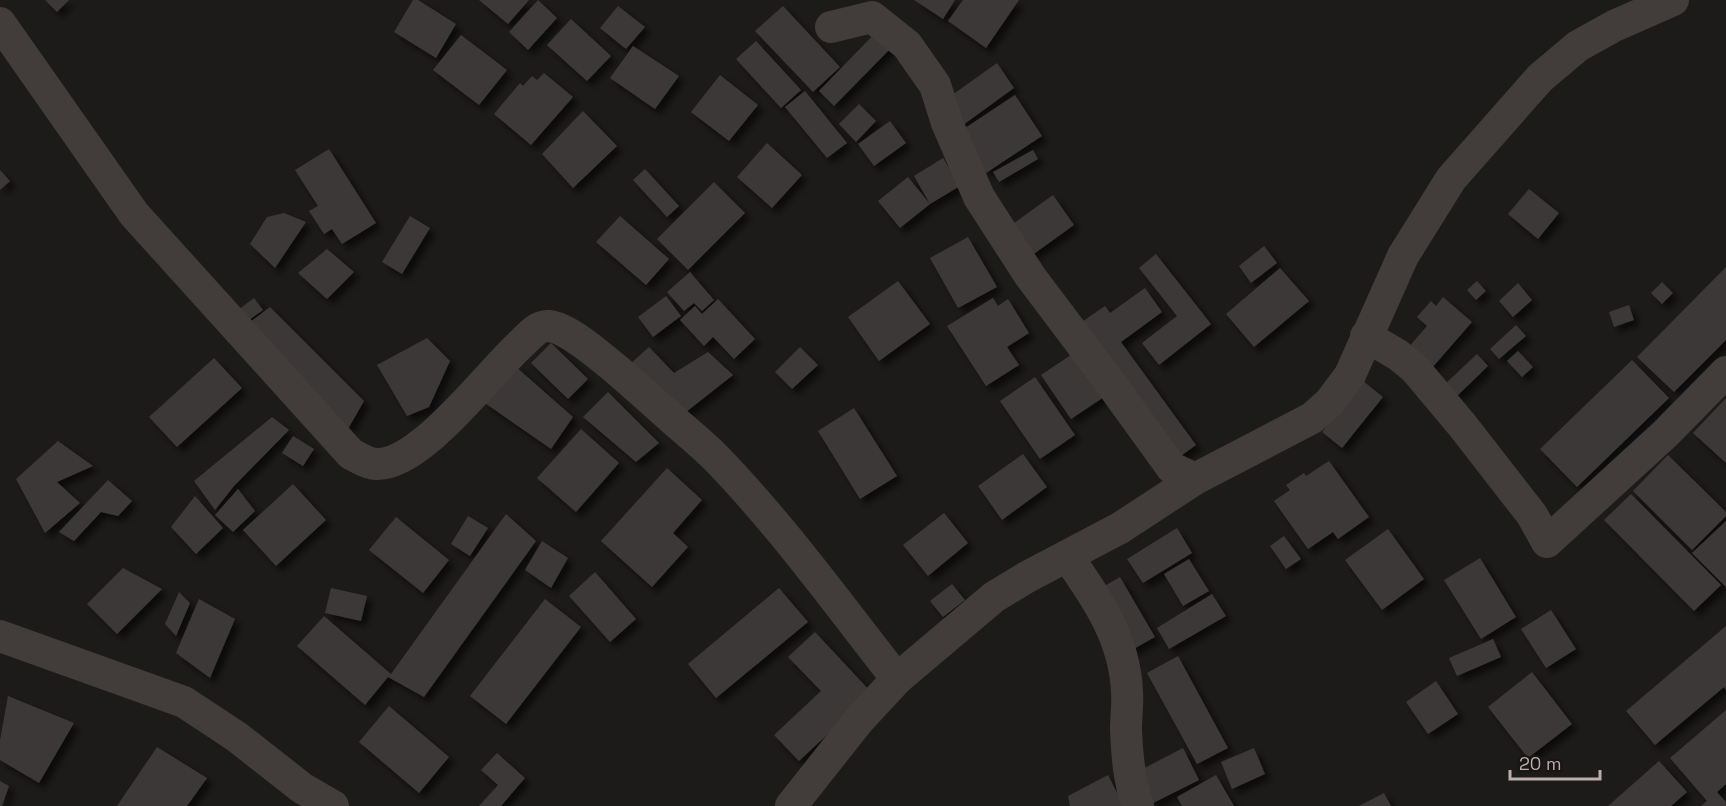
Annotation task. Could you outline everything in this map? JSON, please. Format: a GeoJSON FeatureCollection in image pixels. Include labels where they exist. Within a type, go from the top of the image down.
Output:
{"type":"FeatureCollection","features":[{"type":"Feature","properties":{"kind":"street"},"geometry":{"type":"LineString","coordinates":[[791,806],[859,720],[897,679],[994,597],[1120,528],[1195,479],[1312,418],[1329,403],[1350,375],[1403,256],[1451,179],[1540,78],[1578,45],[1673,0]]}},
{"type":"Feature","properties":{"kind":"street"},"geometry":{"type":"LineString","coordinates":[[831,27],[872,17],[907,45],[935,85],[947,123],[979,197],[1030,276],[1172,468],[1195,479]]}},
{"type":"Feature","properties":{"kind":"street"},"geometry":{"type":"LineString","coordinates":[[0,23],[134,214],[351,454],[373,464],[388,463],[403,457],[419,446],[458,411],[509,354],[538,328],[549,326],[564,332],[592,350],[715,457],[774,523],[897,679]]}},
{"type":"Feature","properties":{"kind":"street"},"geometry":{"type":"LineString","coordinates":[[1366,336],[1398,355],[1415,369],[1532,515],[1546,542],[1665,434],[1726,372]]}},
{"type":"Feature","properties":{"kind":"street"},"geometry":{"type":"LineString","coordinates":[[1067,556],[1093,592],[1115,635],[1124,662],[1127,692],[1128,768],[1138,806]]}},
{"type":"Feature","properties":{"kind":"street"},"geometry":{"type":"LineString","coordinates":[[0,636],[184,702],[237,737],[302,788],[333,806]]}},
{"type":"Feature","properties":{"kind":"building"},"geometry":{"type":"Polygon","coordinates":[[[45,0],[69,0],[57,12],[45,0]]]}},
{"type":"Feature","properties":{"kind":"building"},"geometry":{"type":"Polygon","coordinates":[[[413,0],[418,0],[456,24],[436,58],[394,32],[413,0]]]}},
{"type":"Feature","properties":{"kind":"building"},"geometry":{"type":"Polygon","coordinates":[[[479,0],[529,0],[508,24],[479,0]]]}},
{"type":"Feature","properties":{"kind":"building"},"geometry":{"type":"Polygon","coordinates":[[[538,0],[557,18],[528,50],[509,32],[538,0]]]}},
{"type":"Feature","properties":{"kind":"building"},"geometry":{"type":"Polygon","coordinates":[[[914,0],[955,0],[943,19],[914,0]]]}},
{"type":"Feature","properties":{"kind":"building"},"geometry":{"type":"Polygon","coordinates":[[[963,0],[1019,0],[986,48],[948,21],[963,0]]]}},
{"type":"Feature","properties":{"kind":"building"},"geometry":{"type":"Polygon","coordinates":[[[618,6],[645,27],[626,49],[600,28],[618,6]]]}},
{"type":"Feature","properties":{"kind":"building"},"geometry":{"type":"Polygon","coordinates":[[[783,6],[840,67],[813,92],[755,31],[783,6]]]}},
{"type":"Feature","properties":{"kind":"building"},"geometry":{"type":"Polygon","coordinates":[[[571,19],[611,56],[587,81],[547,45],[571,19]]]}},
{"type":"Feature","properties":{"kind":"building"},"geometry":{"type":"Polygon","coordinates":[[[879,29],[895,44],[834,106],[819,91],[879,29]]]}},
{"type":"Feature","properties":{"kind":"building"},"geometry":{"type":"Polygon","coordinates":[[[461,35],[507,70],[479,105],[433,70],[461,35]]]}},
{"type":"Feature","properties":{"kind":"building"},"geometry":{"type":"Polygon","coordinates":[[[756,41],[801,90],[781,108],[736,59],[756,41]]]}},
{"type":"Feature","properties":{"kind":"building"},"geometry":{"type":"Polygon","coordinates":[[[633,46],[679,76],[655,109],[610,78],[633,46]]]}},
{"type":"Feature","properties":{"kind":"building"},"geometry":{"type":"Polygon","coordinates":[[[997,63],[1014,88],[963,125],[945,100],[997,63]]]}},
{"type":"Feature","properties":{"kind":"building"},"geometry":{"type":"Polygon","coordinates":[[[544,73],[573,97],[531,145],[494,114],[520,83],[523,86],[532,76],[537,80],[544,73]]]}},
{"type":"Feature","properties":{"kind":"building"},"geometry":{"type":"Polygon","coordinates":[[[720,75],[758,105],[729,141],[691,112],[720,75]]]}},
{"type":"Feature","properties":{"kind":"building"},"geometry":{"type":"Polygon","coordinates":[[[805,91],[847,143],[827,158],[785,107],[805,91]]]}},
{"type":"Feature","properties":{"kind":"building"},"geometry":{"type":"Polygon","coordinates":[[[1015,95],[1042,136],[986,173],[959,132],[1015,95]]]}},
{"type":"Feature","properties":{"kind":"building"},"geometry":{"type":"Polygon","coordinates":[[[859,104],[876,121],[856,142],[839,124],[859,104]]]}},
{"type":"Feature","properties":{"kind":"building"},"geometry":{"type":"Polygon","coordinates":[[[583,111],[617,146],[573,188],[542,154],[583,111]]]}},
{"type":"Feature","properties":{"kind":"building"},"geometry":{"type":"Polygon","coordinates":[[[890,121],[906,143],[874,166],[858,144],[890,121]]]}},
{"type":"Feature","properties":{"kind":"building"},"geometry":{"type":"Polygon","coordinates":[[[767,143],[802,175],[772,208],[737,177],[767,143]]]}},
{"type":"Feature","properties":{"kind":"building"},"geometry":{"type":"Polygon","coordinates":[[[329,149],[376,223],[342,244],[332,229],[324,234],[309,211],[318,206],[295,170],[329,149]]]}},
{"type":"Feature","properties":{"kind":"building"},"geometry":{"type":"Polygon","coordinates":[[[1033,150],[1038,159],[999,182],[993,172],[1033,150]]]}},
{"type":"Feature","properties":{"kind":"building"},"geometry":{"type":"Polygon","coordinates":[[[943,158],[960,186],[930,204],[914,176],[943,158]]]}},
{"type":"Feature","properties":{"kind":"building"},"geometry":{"type":"Polygon","coordinates":[[[645,169],[679,206],[667,217],[633,180],[645,169]]]}},
{"type":"Feature","properties":{"kind":"building"},"geometry":{"type":"Polygon","coordinates":[[[0,170],[10,181],[0,190],[0,170]]]}},
{"type":"Feature","properties":{"kind":"building"},"geometry":{"type":"Polygon","coordinates":[[[908,177],[930,204],[900,228],[878,201],[908,177]]]}},
{"type":"Feature","properties":{"kind":"building"},"geometry":{"type":"Polygon","coordinates":[[[714,182],[745,213],[688,270],[657,239],[714,182]]]}},
{"type":"Feature","properties":{"kind":"building"},"geometry":{"type":"Polygon","coordinates":[[[1529,189],[1559,213],[1538,239],[1508,214],[1529,189]]]}},
{"type":"Feature","properties":{"kind":"building"},"geometry":{"type":"Polygon","coordinates":[[[1053,195],[1074,225],[1031,256],[1010,226],[1053,195]]]}},
{"type":"Feature","properties":{"kind":"building"},"geometry":{"type":"Polygon","coordinates":[[[284,213],[306,222],[275,268],[250,244],[267,217],[284,213]]]}},
{"type":"Feature","properties":{"kind":"building"},"geometry":{"type":"Polygon","coordinates":[[[410,216],[430,228],[402,274],[382,262],[410,216]]]}},
{"type":"Feature","properties":{"kind":"building"},"geometry":{"type":"Polygon","coordinates":[[[620,216],[669,259],[646,285],[596,242],[620,216]]]}},
{"type":"Feature","properties":{"kind":"building"},"geometry":{"type":"Polygon","coordinates":[[[968,237],[997,287],[958,308],[930,258],[968,237]]]}},
{"type":"Feature","properties":{"kind":"building"},"geometry":{"type":"Polygon","coordinates":[[[1264,246],[1277,263],[1251,283],[1239,266],[1264,246]]]}},
{"type":"Feature","properties":{"kind":"building"},"geometry":{"type":"Polygon","coordinates":[[[327,249],[354,272],[327,299],[298,273],[327,249]]]}},
{"type":"Feature","properties":{"kind":"building"},"geometry":{"type":"Polygon","coordinates":[[[1156,254],[1211,324],[1159,365],[1142,343],[1177,316],[1139,268],[1156,254]]]}},
{"type":"Feature","properties":{"kind":"building"},"geometry":{"type":"Polygon","coordinates":[[[1726,267],[1726,340],[1674,392],[1637,357],[1726,267]]]}},
{"type":"Feature","properties":{"kind":"building"},"geometry":{"type":"Polygon","coordinates":[[[1280,268],[1309,301],[1254,347],[1226,314],[1280,268]]]}},
{"type":"Feature","properties":{"kind":"building"},"geometry":{"type":"Polygon","coordinates":[[[690,272],[714,300],[702,311],[694,303],[684,311],[667,292],[690,272]]]}},
{"type":"Feature","properties":{"kind":"building"},"geometry":{"type":"Polygon","coordinates":[[[898,281],[930,324],[879,361],[848,317],[898,281]]]}},
{"type":"Feature","properties":{"kind":"building"},"geometry":{"type":"Polygon","coordinates":[[[1477,281],[1486,291],[1476,300],[1467,290],[1477,281]]]}},
{"type":"Feature","properties":{"kind":"building"},"geometry":{"type":"Polygon","coordinates":[[[1662,282],[1673,293],[1662,304],[1651,293],[1662,282]]]}},
{"type":"Feature","properties":{"kind":"building"},"geometry":{"type":"Polygon","coordinates":[[[1518,283],[1532,300],[1513,317],[1499,301],[1518,283]]]}},
{"type":"Feature","properties":{"kind":"building"},"geometry":{"type":"Polygon","coordinates":[[[1145,288],[1162,312],[1121,342],[1196,445],[1174,461],[1076,326],[1105,306],[1110,313],[1145,288]]]}},
{"type":"Feature","properties":{"kind":"building"},"geometry":{"type":"Polygon","coordinates":[[[666,296],[681,316],[653,337],[638,317],[666,296]]]}},
{"type":"Feature","properties":{"kind":"building"},"geometry":{"type":"Polygon","coordinates":[[[1443,297],[1472,322],[1431,369],[1407,349],[1427,326],[1417,317],[1431,301],[1436,306],[1443,297]]]}},
{"type":"Feature","properties":{"kind":"building"},"geometry":{"type":"Polygon","coordinates":[[[254,298],[263,310],[235,330],[226,319],[254,298]]]}},
{"type":"Feature","properties":{"kind":"building"},"geometry":{"type":"Polygon","coordinates":[[[993,298],[998,306],[1008,299],[1029,333],[1007,347],[1019,365],[986,386],[947,326],[993,298]]]}},
{"type":"Feature","properties":{"kind":"building"},"geometry":{"type":"Polygon","coordinates":[[[718,299],[755,339],[734,359],[713,337],[704,346],[680,320],[695,306],[702,314],[718,299]]]}},
{"type":"Feature","properties":{"kind":"building"},"geometry":{"type":"Polygon","coordinates":[[[1629,305],[1634,320],[1614,327],[1609,312],[1629,305]]]}},
{"type":"Feature","properties":{"kind":"building"},"geometry":{"type":"Polygon","coordinates":[[[270,307],[364,401],[348,429],[233,335],[270,307]]]}},
{"type":"Feature","properties":{"kind":"building"},"geometry":{"type":"Polygon","coordinates":[[[1516,325],[1526,336],[1499,359],[1490,349],[1516,325]]]}},
{"type":"Feature","properties":{"kind":"building"},"geometry":{"type":"Polygon","coordinates":[[[427,338],[450,361],[429,407],[407,416],[377,365],[427,338]]]}},
{"type":"Feature","properties":{"kind":"building"},"geometry":{"type":"Polygon","coordinates":[[[551,343],[588,379],[568,399],[531,363],[551,343]]]}},
{"type":"Feature","properties":{"kind":"building"},"geometry":{"type":"Polygon","coordinates":[[[649,347],[674,373],[708,352],[733,375],[681,416],[628,366],[649,347]]]}},
{"type":"Feature","properties":{"kind":"building"},"geometry":{"type":"Polygon","coordinates":[[[800,347],[818,365],[792,389],[775,372],[800,347]]]}},
{"type":"Feature","properties":{"kind":"building"},"geometry":{"type":"Polygon","coordinates":[[[1077,351],[1107,395],[1071,419],[1041,375],[1077,351]]]}},
{"type":"Feature","properties":{"kind":"building"},"geometry":{"type":"Polygon","coordinates":[[[1518,351],[1533,367],[1522,377],[1507,361],[1518,351]]]}},
{"type":"Feature","properties":{"kind":"building"},"geometry":{"type":"Polygon","coordinates":[[[1477,354],[1488,366],[1456,397],[1444,385],[1477,354]]]}},
{"type":"Feature","properties":{"kind":"building"},"geometry":{"type":"Polygon","coordinates":[[[214,358],[242,388],[177,447],[149,417],[214,358]]]}},
{"type":"Feature","properties":{"kind":"building"},"geometry":{"type":"Polygon","coordinates":[[[1632,360],[1669,398],[1577,487],[1540,449],[1632,360]]]}},
{"type":"Feature","properties":{"kind":"building"},"geometry":{"type":"Polygon","coordinates":[[[515,366],[573,417],[551,449],[485,403],[515,366]]]}},
{"type":"Feature","properties":{"kind":"building"},"geometry":{"type":"Polygon","coordinates":[[[1035,377],[1075,435],[1040,459],[1000,401],[1035,377]]]}},
{"type":"Feature","properties":{"kind":"building"},"geometry":{"type":"Polygon","coordinates":[[[1363,381],[1383,397],[1342,448],[1322,432],[1363,381]]]}},
{"type":"Feature","properties":{"kind":"building"},"geometry":{"type":"Polygon","coordinates":[[[608,392],[659,443],[636,462],[583,417],[608,392]]]}},
{"type":"Feature","properties":{"kind":"building"},"geometry":{"type":"Polygon","coordinates":[[[1726,398],[1726,463],[1693,433],[1726,398]]]}},
{"type":"Feature","properties":{"kind":"building"},"geometry":{"type":"Polygon","coordinates":[[[854,408],[897,476],[860,499],[818,431],[854,408]]]}},
{"type":"Feature","properties":{"kind":"building"},"geometry":{"type":"Polygon","coordinates":[[[272,417],[289,430],[234,486],[215,510],[194,481],[272,417]]]}},
{"type":"Feature","properties":{"kind":"building"},"geometry":{"type":"Polygon","coordinates":[[[581,429],[619,463],[576,512],[537,478],[581,429]]]}},
{"type":"Feature","properties":{"kind":"building"},"geometry":{"type":"Polygon","coordinates":[[[293,436],[314,449],[303,466],[282,453],[293,436]]]}},
{"type":"Feature","properties":{"kind":"building"},"geometry":{"type":"Polygon","coordinates":[[[58,441],[93,466],[57,482],[80,503],[45,533],[16,479],[58,441]]]}},
{"type":"Feature","properties":{"kind":"building"},"geometry":{"type":"Polygon","coordinates":[[[1023,454],[1047,487],[1002,520],[978,486],[1023,454]]]}},
{"type":"Feature","properties":{"kind":"building"},"geometry":{"type":"Polygon","coordinates":[[[1668,455],[1726,512],[1726,516],[1692,550],[1633,491],[1668,455]]]}},
{"type":"Feature","properties":{"kind":"building"},"geometry":{"type":"Polygon","coordinates":[[[1329,461],[1369,517],[1338,539],[1333,532],[1308,549],[1274,501],[1290,490],[1286,485],[1304,473],[1306,476],[1329,461]]]}},
{"type":"Feature","properties":{"kind":"building"},"geometry":{"type":"Polygon","coordinates":[[[667,468],[702,500],[673,533],[688,547],[652,587],[601,541],[667,468]]]}},
{"type":"Feature","properties":{"kind":"building"},"geometry":{"type":"Polygon","coordinates":[[[108,480],[132,501],[118,516],[101,512],[74,541],[59,532],[108,480]]]}},
{"type":"Feature","properties":{"kind":"building"},"geometry":{"type":"Polygon","coordinates":[[[293,484],[326,520],[276,566],[243,530],[293,484]]]}},
{"type":"Feature","properties":{"kind":"building"},"geometry":{"type":"Polygon","coordinates":[[[238,489],[255,511],[233,532],[215,515],[238,489]]]}},
{"type":"Feature","properties":{"kind":"building"},"geometry":{"type":"Polygon","coordinates":[[[1631,494],[1721,585],[1694,611],[1604,520],[1631,494]]]}},
{"type":"Feature","properties":{"kind":"building"},"geometry":{"type":"Polygon","coordinates":[[[195,496],[223,528],[196,554],[171,527],[195,496]]]}},
{"type":"Feature","properties":{"kind":"building"},"geometry":{"type":"Polygon","coordinates":[[[944,513],[968,543],[928,576],[903,545],[944,513]]]}},
{"type":"Feature","properties":{"kind":"building"},"geometry":{"type":"Polygon","coordinates":[[[506,514],[536,541],[424,697],[388,677],[365,705],[297,646],[324,616],[391,674],[506,514]]]}},
{"type":"Feature","properties":{"kind":"building"},"geometry":{"type":"Polygon","coordinates":[[[468,516],[488,528],[470,556],[451,544],[468,516]]]}},
{"type":"Feature","properties":{"kind":"building"},"geometry":{"type":"Polygon","coordinates":[[[396,517],[449,560],[423,593],[369,550],[396,517]]]}},
{"type":"Feature","properties":{"kind":"building"},"geometry":{"type":"Polygon","coordinates":[[[1726,521],[1726,587],[1692,553],[1726,521]]]}},
{"type":"Feature","properties":{"kind":"building"},"geometry":{"type":"Polygon","coordinates":[[[1177,528],[1192,553],[1143,583],[1127,559],[1177,528]]]}},
{"type":"Feature","properties":{"kind":"building"},"geometry":{"type":"Polygon","coordinates":[[[1388,529],[1424,579],[1382,610],[1345,560],[1388,529]]]}},
{"type":"Feature","properties":{"kind":"building"},"geometry":{"type":"Polygon","coordinates":[[[1284,536],[1301,559],[1286,569],[1270,546],[1284,536]]]}},
{"type":"Feature","properties":{"kind":"building"},"geometry":{"type":"Polygon","coordinates":[[[542,541],[568,558],[551,588],[525,570],[542,541]]]}},
{"type":"Feature","properties":{"kind":"building"},"geometry":{"type":"Polygon","coordinates":[[[1480,558],[1516,617],[1481,639],[1444,580],[1480,558]]]}},
{"type":"Feature","properties":{"kind":"building"},"geometry":{"type":"Polygon","coordinates":[[[1189,559],[1209,591],[1183,606],[1164,574],[1189,559]]]}},
{"type":"Feature","properties":{"kind":"building"},"geometry":{"type":"Polygon","coordinates":[[[123,568],[162,589],[117,634],[87,604],[123,568]]]}},
{"type":"Feature","properties":{"kind":"building"},"geometry":{"type":"Polygon","coordinates":[[[595,572],[636,619],[610,642],[569,596],[595,572]]]}},
{"type":"Feature","properties":{"kind":"building"},"geometry":{"type":"Polygon","coordinates":[[[1120,577],[1155,637],[1130,651],[1096,591],[1120,577]]]}},
{"type":"Feature","properties":{"kind":"building"},"geometry":{"type":"Polygon","coordinates":[[[952,584],[965,600],[943,617],[930,601],[952,584]]]}},
{"type":"Feature","properties":{"kind":"building"},"geometry":{"type":"Polygon","coordinates":[[[331,588],[367,596],[361,621],[325,613],[331,588]]]}},
{"type":"Feature","properties":{"kind":"building"},"geometry":{"type":"Polygon","coordinates":[[[779,588],[808,622],[716,698],[688,664],[779,588]]]}},
{"type":"Feature","properties":{"kind":"building"},"geometry":{"type":"Polygon","coordinates":[[[179,592],[190,603],[176,636],[165,624],[179,592]]]}},
{"type":"Feature","properties":{"kind":"building"},"geometry":{"type":"Polygon","coordinates":[[[1212,594],[1226,616],[1169,649],[1157,628],[1212,594]]]}},
{"type":"Feature","properties":{"kind":"building"},"geometry":{"type":"Polygon","coordinates":[[[199,599],[235,619],[210,678],[176,653],[199,599]]]}},
{"type":"Feature","properties":{"kind":"building"},"geometry":{"type":"Polygon","coordinates":[[[545,599],[581,627],[506,724],[470,696],[545,599]]]}},
{"type":"Feature","properties":{"kind":"building"},"geometry":{"type":"Polygon","coordinates":[[[1551,610],[1576,649],[1546,668],[1521,629],[1551,610]]]}},
{"type":"Feature","properties":{"kind":"building"},"geometry":{"type":"Polygon","coordinates":[[[1726,626],[1726,690],[1724,687],[1655,745],[1626,711],[1726,626]]]}},
{"type":"Feature","properties":{"kind":"building"},"geometry":{"type":"Polygon","coordinates":[[[815,632],[872,693],[799,761],[774,735],[821,691],[788,657],[815,632]]]}},
{"type":"Feature","properties":{"kind":"building"},"geometry":{"type":"Polygon","coordinates":[[[1493,639],[1501,657],[1457,676],[1449,658],[1493,639]]]}},
{"type":"Feature","properties":{"kind":"building"},"geometry":{"type":"Polygon","coordinates":[[[1178,656],[1228,748],[1197,764],[1147,673],[1178,656]]]}},
{"type":"Feature","properties":{"kind":"building"},"geometry":{"type":"Polygon","coordinates":[[[1532,672],[1572,724],[1528,758],[1488,707],[1532,672]]]}},
{"type":"Feature","properties":{"kind":"building"},"geometry":{"type":"Polygon","coordinates":[[[1436,681],[1458,714],[1428,734],[1406,702],[1436,681]]]}},
{"type":"Feature","properties":{"kind":"building"},"geometry":{"type":"Polygon","coordinates":[[[8,696],[74,723],[39,783],[0,760],[0,740],[8,696]]]}},
{"type":"Feature","properties":{"kind":"building"},"geometry":{"type":"Polygon","coordinates":[[[389,706],[449,757],[419,793],[359,742],[389,706]]]}},
{"type":"Feature","properties":{"kind":"building"},"geometry":{"type":"Polygon","coordinates":[[[1726,710],[1726,784],[1717,792],[1726,802],[1726,806],[1701,806],[1707,801],[1670,758],[1726,710]]]}},
{"type":"Feature","properties":{"kind":"building"},"geometry":{"type":"Polygon","coordinates":[[[157,747],[207,778],[187,806],[117,806],[157,747]]]}},
{"type":"Feature","properties":{"kind":"building"},"geometry":{"type":"Polygon","coordinates":[[[1183,748],[1199,780],[1151,804],[1135,773],[1183,748]]]}},
{"type":"Feature","properties":{"kind":"building"},"geometry":{"type":"Polygon","coordinates":[[[1254,748],[1265,774],[1232,789],[1221,762],[1254,748]]]}},
{"type":"Feature","properties":{"kind":"building"},"geometry":{"type":"Polygon","coordinates":[[[497,753],[525,778],[501,806],[479,806],[498,785],[481,770],[497,753]]]}},
{"type":"Feature","properties":{"kind":"building"},"geometry":{"type":"Polygon","coordinates":[[[1659,761],[1687,792],[1671,806],[1608,806],[1659,761]]]}},
{"type":"Feature","properties":{"kind":"building"},"geometry":{"type":"Polygon","coordinates":[[[1108,775],[1124,806],[1070,806],[1068,796],[1108,775]]]}},
{"type":"Feature","properties":{"kind":"building"},"geometry":{"type":"Polygon","coordinates":[[[1216,775],[1234,806],[1182,806],[1177,797],[1216,775]]]}},
{"type":"Feature","properties":{"kind":"building"},"geometry":{"type":"Polygon","coordinates":[[[0,781],[9,786],[2,806],[0,806],[0,781]]]}},
{"type":"Feature","properties":{"kind":"building"},"geometry":{"type":"Polygon","coordinates":[[[1384,793],[1391,806],[1359,806],[1384,793]]]}}]}
